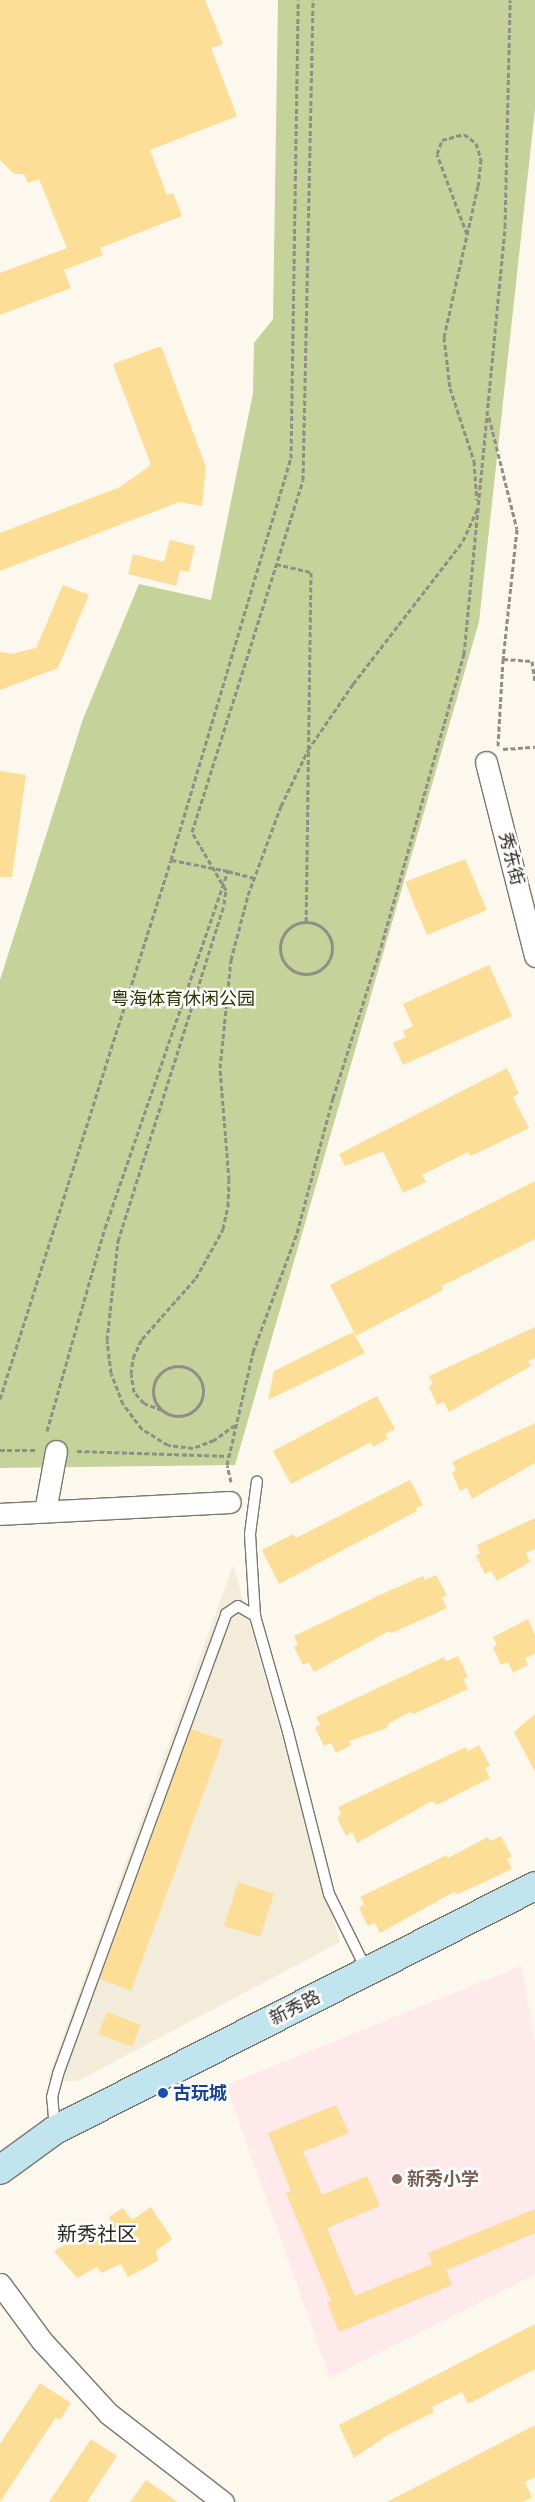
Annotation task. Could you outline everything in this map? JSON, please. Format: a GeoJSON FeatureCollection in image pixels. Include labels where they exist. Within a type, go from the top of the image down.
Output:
{"type":"FeatureCollection","features":[{"type":"Feature","properties":{"kind":"main road","name":"新秀路"},"geometry":{"type":"LineString","coordinates":[[0,2170],[55,2130],[535,1886]]}},
{"type":"Feature","properties":{"kind":"main road","name":"新秀路"},"geometry":{"type":"LineString","coordinates":[[0,2144],[55,2130]]}},
{"type":"Feature","properties":{"kind":"street","name":"秀东街"},"geometry":{"type":"LineString","coordinates":[[486,762],[535,956]]}},
{"type":"Feature","properties":{"kind":"street"},"geometry":{"type":"LineString","coordinates":[[44,1512],[49,1451]]}},
{"type":"Feature","properties":{"kind":"street"},"geometry":{"type":"LineString","coordinates":[[0,1514],[230,1502]]}},
{"type":"Feature","properties":{"kind":"street"},"geometry":{"type":"LineString","coordinates":[[0,2284],[42,2341],[109,2414],[223,2502]]}},
{"type":"Feature","properties":{"kind":"lane"},"geometry":{"type":"LineString","coordinates":[[257,1481],[250,1534],[255,1616],[288,1732],[329,1894],[367,1972]]}},
{"type":"Feature","properties":{"kind":"lane"},"geometry":{"type":"LineString","coordinates":[[55,2130],[52,2097],[58,2074],[226,1614],[238,1606],[255,1616]]}},
{"type":"Feature","properties":{"kind":"path"},"geometry":{"type":"LineString","coordinates":[[0,1399],[171,860],[291,458],[298,0]]}},
{"type":"Feature","properties":{"kind":"path"},"geometry":{"type":"LineString","coordinates":[[235,1425],[214,1440],[193,1448],[168,1445],[142,1428],[123,1404],[110,1373],[107,1340],[118,1241],[224,904],[226,890],[192,832],[303,480],[313,0]]}},
{"type":"Feature","properties":{"kind":"path"},"geometry":{"type":"LineString","coordinates":[[255,1498],[232,1487],[229,1456],[253,1352],[297,1233],[333,1098],[380,947],[464,654],[505,227],[510,0]]}},
{"type":"Feature","properties":{"kind":"path"},"geometry":{"type":"LineString","coordinates":[[162,1410],[157,1404],[154,1388],[161,1374],[175,1366],[183,1366],[197,1374],[203,1389],[199,1405],[193,1411],[177,1416],[144,1403],[134,1392],[131,1374],[133,1358],[142,1340],[196,1278],[223,1229],[228,1206],[229,1180],[220,1068],[231,960],[254,878],[281,806],[308,750],[353,684],[463,540],[478,506],[474,461],[450,388],[444,337],[478,186],[481,159],[476,143],[464,134],[442,140],[437,154],[467,234]]}},
{"type":"Feature","properties":{"kind":"path"},"geometry":{"type":"LineString","coordinates":[[488,414],[517,529],[503,659],[498,749],[534,747]]}},
{"type":"Feature","properties":{"kind":"path"},"geometry":{"type":"LineString","coordinates":[[276,564],[311,572],[306,922]]}},
{"type":"Feature","properties":{"kind":"path"},"geometry":{"type":"LineString","coordinates":[[503,659],[532,661],[535,682]]}},
{"type":"Feature","properties":{"kind":"path"},"geometry":{"type":"LineString","coordinates":[[171,860],[254,878]]}},
{"type":"Feature","properties":{"kind":"path"},"geometry":{"type":"LineString","coordinates":[[49,1451],[105,1228],[228,871]]}},
{"type":"Feature","properties":{"kind":"path"},"geometry":{"type":"LineString","coordinates":[[306,922],[326,931],[332,948],[326,964],[319,970],[303,974],[295,972],[283,961],[280,945],[286,930],[306,922]]}},
{"type":"Feature","properties":{"kind":"path"},"geometry":{"type":"LineString","coordinates":[[0,1450],[229,1456]]}},
{"type":"Feature","properties":{"kind":"shaded area"},"geometry":{"type":"Polygon","coordinates":[[[233,1565],[340,1942],[78,2081],[47,2081],[233,1565]]]}},
{"type":"Feature","properties":{"kind":"shaded area","name":"新秀小学"},"geometry":{"type":"Polygon","coordinates":[[[521,1966],[535,2042],[535,2274],[330,2378],[226,2085],[521,1966]]]}},
{"type":"Feature","properties":{"kind":"green space","name":"粤海体育休闲公园"},"geometry":{"type":"Polygon","coordinates":[[[278,0],[535,0],[535,109],[479,622],[235,1465],[0,1468],[0,980],[83,719],[139,584],[211,600],[253,393],[254,343],[273,319],[278,0]]]}},
{"type":"Feature","properties":{"kind":"building"},"geometry":{"type":"Polygon","coordinates":[[[0,0],[205,0],[223,44],[211,48],[237,116],[150,150],[167,195],[173,193],[182,216],[100,248],[103,255],[64,270],[71,288],[0,315],[0,273],[67,248],[39,179],[28,183],[24,174],[14,174],[0,160],[0,0]]]}},
{"type":"Feature","properties":{"kind":"building"},"geometry":{"type":"Polygon","coordinates":[[[161,346],[206,467],[202,506],[179,502],[0,571],[0,533],[120,487],[151,465],[113,364],[161,346]]]}},
{"type":"Feature","properties":{"kind":"building"},"geometry":{"type":"Polygon","coordinates":[[[170,540],[195,546],[189,572],[180,570],[176,586],[128,574],[133,554],[164,562],[170,540]]]}},
{"type":"Feature","properties":{"kind":"building"},"geometry":{"type":"Polygon","coordinates":[[[63,585],[89,595],[58,668],[0,690],[0,652],[11,654],[36,648],[63,585]]]}},
{"type":"Feature","properties":{"kind":"building"},"geometry":{"type":"Polygon","coordinates":[[[0,771],[26,775],[12,877],[0,877],[0,771]]]}},
{"type":"Feature","properties":{"kind":"building"},"geometry":{"type":"Polygon","coordinates":[[[465,859],[487,910],[427,935],[405,882],[465,859]]]}},
{"type":"Feature","properties":{"kind":"building"},"geometry":{"type":"Polygon","coordinates":[[[489,965],[512,1016],[403,1065],[393,1043],[406,1037],[403,1031],[413,1026],[403,1004],[489,965]]]}},
{"type":"Feature","properties":{"kind":"building"},"geometry":{"type":"Polygon","coordinates":[[[507,1068],[519,1094],[513,1097],[529,1128],[471,1156],[468,1152],[422,1175],[426,1182],[403,1193],[383,1151],[345,1166],[339,1154],[507,1068]]]}},
{"type":"Feature","properties":{"kind":"building"},"geometry":{"type":"Polygon","coordinates":[[[535,1181],[535,1239],[442,1286],[443,1290],[356,1336],[330,1285],[535,1181]]]}},
{"type":"Feature","properties":{"kind":"building"},"geometry":{"type":"Polygon","coordinates":[[[535,1327],[535,1358],[528,1361],[531,1366],[449,1412],[444,1402],[437,1405],[429,1387],[433,1383],[429,1376],[535,1327]]]}},
{"type":"Feature","properties":{"kind":"building"},"geometry":{"type":"Polygon","coordinates":[[[353,1332],[365,1353],[268,1400],[274,1371],[353,1332]]]}},
{"type":"Feature","properties":{"kind":"building"},"geometry":{"type":"Polygon","coordinates":[[[377,1396],[395,1429],[385,1434],[388,1439],[373,1447],[371,1442],[291,1484],[273,1451],[377,1396]]]}},
{"type":"Feature","properties":{"kind":"building"},"geometry":{"type":"Polygon","coordinates":[[[535,1423],[535,1463],[472,1499],[467,1488],[460,1491],[452,1473],[456,1470],[452,1462],[535,1423]]]}},
{"type":"Feature","properties":{"kind":"building"},"geometry":{"type":"Polygon","coordinates":[[[410,1480],[423,1505],[416,1508],[417,1511],[279,1584],[262,1550],[293,1534],[296,1538],[410,1480]]]}},
{"type":"Feature","properties":{"kind":"building"},"geometry":{"type":"Polygon","coordinates":[[[535,1518],[535,1549],[526,1553],[530,1562],[497,1581],[491,1571],[485,1574],[476,1556],[480,1553],[477,1545],[535,1518]]]}},
{"type":"Feature","properties":{"kind":"building"},"geometry":{"type":"Polygon","coordinates":[[[436,1575],[447,1595],[442,1598],[447,1608],[392,1633],[389,1631],[314,1672],[309,1662],[303,1665],[294,1647],[298,1644],[294,1636],[423,1576],[425,1580],[436,1575]]]}},
{"type":"Feature","properties":{"kind":"building"},"geometry":{"type":"Polygon","coordinates":[[[528,1619],[535,1635],[535,1654],[525,1658],[528,1665],[513,1673],[508,1662],[501,1665],[493,1648],[497,1644],[493,1637],[528,1619]]]}},
{"type":"Feature","properties":{"kind":"building"},"geometry":{"type":"Polygon","coordinates":[[[458,1656],[468,1677],[463,1679],[468,1689],[414,1714],[410,1712],[388,1724],[387,1728],[349,1741],[351,1745],[336,1753],[331,1743],[324,1746],[315,1728],[320,1724],[316,1717],[444,1657],[446,1661],[458,1656]]]}},
{"type":"Feature","properties":{"kind":"building"},"geometry":{"type":"Polygon","coordinates":[[[535,1714],[535,1772],[514,1732],[535,1714]]]}},
{"type":"Feature","properties":{"kind":"building"},"geometry":{"type":"Polygon","coordinates":[[[191,1729],[223,1740],[131,1991],[100,1979],[191,1729]]]}},
{"type":"Feature","properties":{"kind":"building"},"geometry":{"type":"Polygon","coordinates":[[[479,1745],[490,1766],[485,1768],[490,1778],[437,1805],[432,1801],[357,1843],[352,1832],[346,1836],[337,1818],[341,1814],[338,1807],[466,1747],[468,1751],[479,1745]]]}},
{"type":"Feature","properties":{"kind":"building"},"geometry":{"type":"Polygon","coordinates":[[[501,1836],[512,1857],[507,1859],[512,1869],[458,1894],[454,1892],[380,1933],[375,1923],[368,1926],[359,1908],[364,1904],[360,1897],[447,1855],[448,1858],[488,1837],[490,1841],[501,1836]]]}},
{"type":"Feature","properties":{"kind":"building"},"geometry":{"type":"Polygon","coordinates":[[[238,1882],[274,1894],[260,1937],[224,1926],[238,1882]]]}},
{"type":"Feature","properties":{"kind":"building"},"geometry":{"type":"Polygon","coordinates":[[[107,2012],[141,2025],[132,2047],[98,2034],[107,2012]]]}},
{"type":"Feature","properties":{"kind":"building"},"geometry":{"type":"Polygon","coordinates":[[[336,2105],[349,2133],[303,2152],[322,2195],[367,2176],[380,2206],[327,2228],[355,2296],[432,2264],[428,2253],[535,2209],[535,2233],[446,2270],[452,2285],[339,2332],[327,2302],[331,2301],[286,2193],[291,2191],[268,2133],[336,2105]]]}},
{"type":"Feature","properties":{"kind":"building"},"geometry":{"type":"Polygon","coordinates":[[[151,2207],[172,2239],[156,2251],[158,2261],[128,2277],[121,2264],[101,2273],[97,2267],[77,2278],[54,2251],[81,2235],[90,2244],[114,2227],[109,2217],[123,2208],[132,2220],[151,2207]]]}},
{"type":"Feature","properties":{"kind":"building"},"geometry":{"type":"Polygon","coordinates":[[[535,2324],[535,2369],[468,2404],[462,2392],[432,2407],[434,2412],[388,2435],[354,2458],[339,2425],[535,2324]]]}},
{"type":"Feature","properties":{"kind":"building"},"geometry":{"type":"Polygon","coordinates":[[[40,2383],[71,2403],[60,2420],[56,2417],[0,2502],[0,2444],[40,2383]]]}},
{"type":"Feature","properties":{"kind":"building"},"geometry":{"type":"Polygon","coordinates":[[[535,2425],[535,2477],[525,2482],[532,2498],[522,2502],[387,2502],[535,2425]]]}},
{"type":"Feature","properties":{"kind":"building"},"geometry":{"type":"Polygon","coordinates":[[[91,2439],[117,2456],[87,2502],[49,2502],[91,2439]]]}},
{"type":"Feature","properties":{"kind":"building"},"geometry":{"type":"Polygon","coordinates":[[[146,2480],[178,2502],[130,2502],[146,2480]]]}},
{"type":"Feature","properties":{"kind":"place","name":"古玩城"},"geometry":{"type":"Point","coordinates":[163,2093]}},
{"type":"Feature","properties":{"kind":"place","name":"新秀小学"},"geometry":{"type":"Point","coordinates":[397,2179]}},
{"type":"Feature","properties":{"kind":"district","name":"新秀社区"},"geometry":{"type":"Point","coordinates":[97,2234]}}]}
